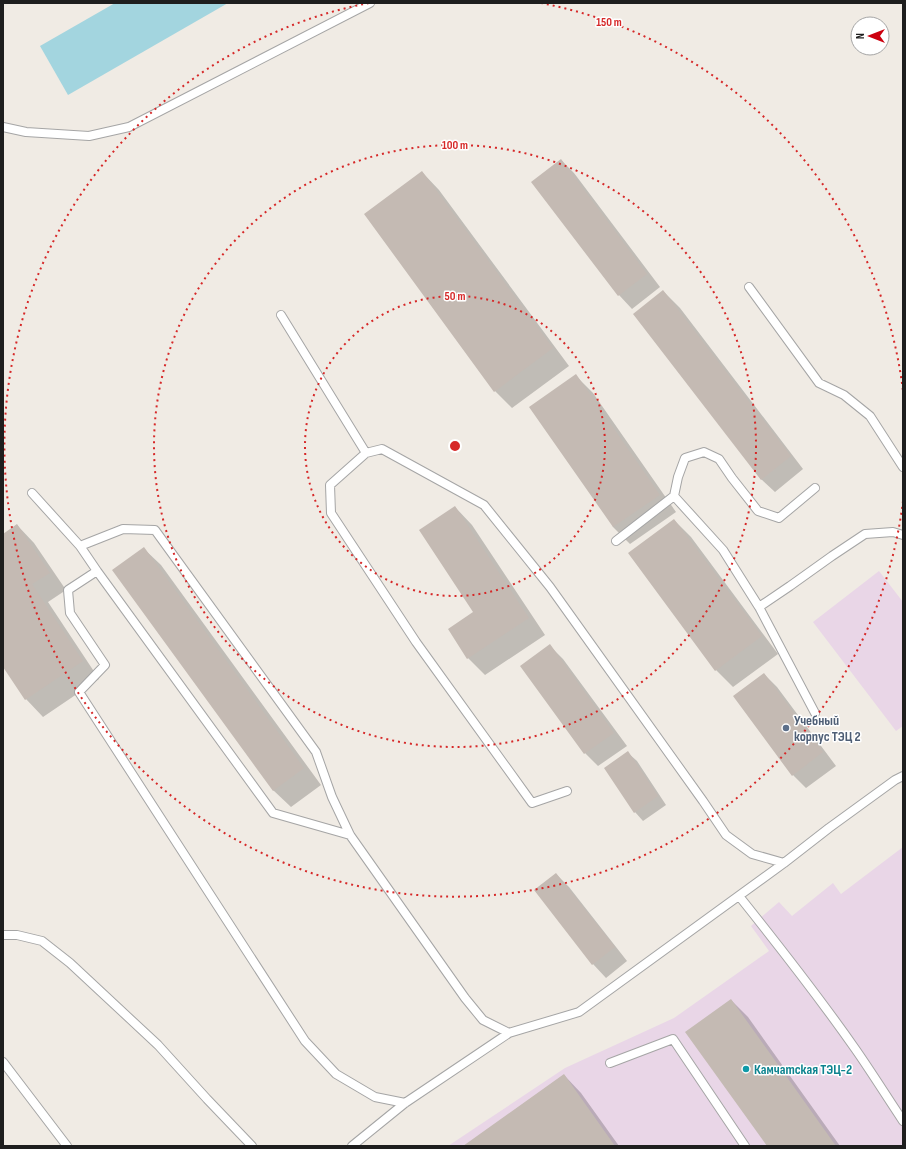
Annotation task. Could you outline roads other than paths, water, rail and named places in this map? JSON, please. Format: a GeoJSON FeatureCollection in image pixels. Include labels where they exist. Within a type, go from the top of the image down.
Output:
{"type":"FeatureCollection","features":[{"type":"Feature","properties":{"kind":"lane"},"geometry":{"type":"LineString","coordinates":[[3,127],[26,132],[89,136],[129,127],[370,3]]}},
{"type":"Feature","properties":{"kind":"lane"},"geometry":{"type":"LineString","coordinates":[[749,287],[819,384],[844,395],[870,416],[903,467]]}},
{"type":"Feature","properties":{"kind":"lane"},"geometry":{"type":"LineString","coordinates":[[281,315],[366,453]]}},
{"type":"Feature","properties":{"kind":"lane"},"geometry":{"type":"LineString","coordinates":[[567,791],[532,802],[416,642],[331,513],[330,485],[366,453],[382,449],[484,505],[550,587],[726,835],[752,854],[784,863]]}},
{"type":"Feature","properties":{"kind":"lane"},"geometry":{"type":"LineString","coordinates":[[616,541],[674,496],[678,477],[686,458],[704,452],[719,459],[758,511],[779,518],[815,488]]}},
{"type":"Feature","properties":{"kind":"lane"},"geometry":{"type":"LineString","coordinates":[[32,493],[80,546],[273,813],[350,835]]}},
{"type":"Feature","properties":{"kind":"lane"},"geometry":{"type":"LineString","coordinates":[[674,496],[723,550],[759,607],[815,713]]}},
{"type":"Feature","properties":{"kind":"lane"},"geometry":{"type":"LineString","coordinates":[[80,546],[123,528],[155,530],[316,752],[332,797],[350,835],[465,998],[483,1020],[509,1033]]}},
{"type":"Feature","properties":{"kind":"lane"},"geometry":{"type":"LineString","coordinates":[[759,607],[865,534],[893,532],[903,535]]}},
{"type":"Feature","properties":{"kind":"lane"},"geometry":{"type":"LineString","coordinates":[[97,571],[68,590],[70,613],[105,664],[79,692],[305,1041],[336,1074],[375,1097],[406,1102]]}},
{"type":"Feature","properties":{"kind":"lane"},"geometry":{"type":"LineString","coordinates":[[352,1146],[406,1102],[509,1033],[579,1012],[784,863],[894,780],[903,776]]}},
{"type":"Feature","properties":{"kind":"lane"},"geometry":{"type":"LineString","coordinates":[[739,896],[815,993],[855,1049],[903,1121]]}},
{"type":"Feature","properties":{"kind":"lane"},"geometry":{"type":"LineString","coordinates":[[3,935],[42,941],[70,963],[158,1045],[252,1146]]}},
{"type":"Feature","properties":{"kind":"lane"},"geometry":{"type":"LineString","coordinates":[[610,1063],[673,1039],[745,1146]]}},
{"type":"Feature","properties":{"kind":"lane"},"geometry":{"type":"LineString","coordinates":[[3,1062],[66,1146]]}},
{"type":"Feature","properties":{"kind":"water"},"geometry":{"type":"Polygon","coordinates":[[[115,3],[228,3],[68,95],[40,46],[115,3]]]}},
{"type":"Feature","properties":{"kind":"place","name":"Учебный корпус ТЭЦ 2"},"geometry":{"type":"Point","coordinates":[786,728]}},
{"type":"Feature","properties":{"kind":"place","name":"Камчатская ТЭЦ-2"},"geometry":{"type":"Point","coordinates":[746,1069]}}]}
